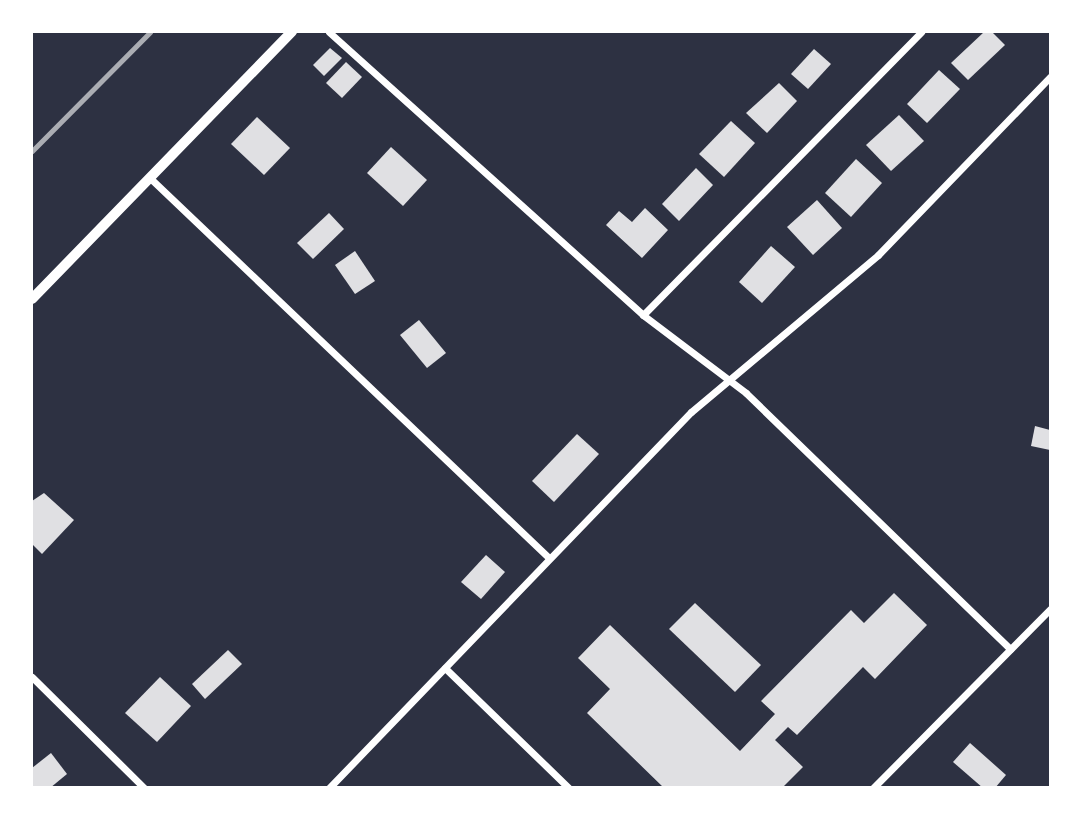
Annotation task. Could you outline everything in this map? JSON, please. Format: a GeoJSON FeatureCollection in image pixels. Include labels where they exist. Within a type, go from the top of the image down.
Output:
{"type":"FeatureCollection","features":[{"type":"Feature","properties":{"kind":"street"},"geometry":{"type":"LineString","coordinates":[[32,299],[292,32]]}},
{"type":"Feature","properties":{"kind":"street"},"geometry":{"type":"LineString","coordinates":[[329,32],[643,315],[728,379],[1010,649]]}},
{"type":"Feature","properties":{"kind":"street"},"geometry":{"type":"LineString","coordinates":[[643,315],[921,32]]}},
{"type":"Feature","properties":{"kind":"street"},"geometry":{"type":"LineString","coordinates":[[329,788],[548,557],[728,379],[878,254],[1051,77]]}},
{"type":"Feature","properties":{"kind":"street"},"geometry":{"type":"LineString","coordinates":[[150,178],[548,557]]}},
{"type":"Feature","properties":{"kind":"street"},"geometry":{"type":"LineString","coordinates":[[873,788],[1051,609]]}},
{"type":"Feature","properties":{"kind":"street"},"geometry":{"type":"LineString","coordinates":[[445,668],[569,788]]}},
{"type":"Feature","properties":{"kind":"street"},"geometry":{"type":"LineString","coordinates":[[32,677],[144,788]]}},
{"type":"Feature","properties":{"kind":"building"},"geometry":{"type":"Polygon","coordinates":[[[984,32],[992,32],[1005,45],[968,80],[951,63],[984,32]]]}},
{"type":"Feature","properties":{"kind":"building"},"geometry":{"type":"Polygon","coordinates":[[[330,48],[342,58],[324,76],[313,65],[330,48]]]}},
{"type":"Feature","properties":{"kind":"building"},"geometry":{"type":"Polygon","coordinates":[[[814,49],[831,64],[808,89],[791,74],[814,49]]]}},
{"type":"Feature","properties":{"kind":"building"},"geometry":{"type":"Polygon","coordinates":[[[346,62],[362,77],[342,98],[326,83],[346,62]]]}},
{"type":"Feature","properties":{"kind":"building"},"geometry":{"type":"Polygon","coordinates":[[[939,70],[960,89],[927,123],[907,104],[939,70]]]}},
{"type":"Feature","properties":{"kind":"building"},"geometry":{"type":"Polygon","coordinates":[[[779,83],[797,101],[767,133],[746,113],[779,83]]]}},
{"type":"Feature","properties":{"kind":"building"},"geometry":{"type":"Polygon","coordinates":[[[899,115],[924,141],[891,171],[866,145],[899,115]]]}},
{"type":"Feature","properties":{"kind":"building"},"geometry":{"type":"Polygon","coordinates":[[[257,117],[290,148],[264,175],[231,144],[257,117]]]}},
{"type":"Feature","properties":{"kind":"building"},"geometry":{"type":"Polygon","coordinates":[[[731,121],[755,143],[724,177],[699,154],[731,121]]]}},
{"type":"Feature","properties":{"kind":"building"},"geometry":{"type":"Polygon","coordinates":[[[391,147],[427,180],[403,206],[367,173],[391,147]]]}},
{"type":"Feature","properties":{"kind":"building"},"geometry":{"type":"Polygon","coordinates":[[[856,159],[882,183],[851,217],[825,193],[856,159]]]}},
{"type":"Feature","properties":{"kind":"building"},"geometry":{"type":"Polygon","coordinates":[[[696,168],[713,185],[679,221],[662,204],[696,168]]]}},
{"type":"Feature","properties":{"kind":"building"},"geometry":{"type":"Polygon","coordinates":[[[817,200],[842,228],[813,255],[787,227],[817,200]]]}},
{"type":"Feature","properties":{"kind":"building"},"geometry":{"type":"Polygon","coordinates":[[[645,208],[668,230],[642,258],[606,225],[619,211],[632,222],[645,208]]]}},
{"type":"Feature","properties":{"kind":"building"},"geometry":{"type":"Polygon","coordinates":[[[329,213],[344,229],[313,259],[297,243],[329,213]]]}},
{"type":"Feature","properties":{"kind":"building"},"geometry":{"type":"Polygon","coordinates":[[[771,246],[795,267],[762,303],[739,282],[771,246]]]}},
{"type":"Feature","properties":{"kind":"building"},"geometry":{"type":"Polygon","coordinates":[[[355,251],[375,281],[355,294],[335,265],[355,251]]]}},
{"type":"Feature","properties":{"kind":"building"},"geometry":{"type":"Polygon","coordinates":[[[419,320],[446,353],[427,368],[400,335],[419,320]]]}},
{"type":"Feature","properties":{"kind":"building"},"geometry":{"type":"Polygon","coordinates":[[[1035,426],[1050,430],[1050,450],[1031,446],[1035,426]]]}},
{"type":"Feature","properties":{"kind":"building"},"geometry":{"type":"Polygon","coordinates":[[[577,434],[599,454],[554,502],[532,481],[577,434]]]}},
{"type":"Feature","properties":{"kind":"building"},"geometry":{"type":"Polygon","coordinates":[[[44,493],[74,520],[42,554],[32,544],[32,501],[44,493]]]}},
{"type":"Feature","properties":{"kind":"building"},"geometry":{"type":"Polygon","coordinates":[[[486,555],[505,572],[481,599],[461,582],[486,555]]]}},
{"type":"Feature","properties":{"kind":"building"},"geometry":{"type":"Polygon","coordinates":[[[894,593],[927,625],[875,679],[863,667],[797,735],[788,727],[775,740],[803,767],[782,788],[664,788],[587,713],[610,689],[578,658],[610,625],[740,751],[775,714],[761,701],[851,610],[864,623],[894,593]]]}},
{"type":"Feature","properties":{"kind":"building"},"geometry":{"type":"Polygon","coordinates":[[[695,603],[761,665],[735,692],[669,629],[695,603]]]}},
{"type":"Feature","properties":{"kind":"building"},"geometry":{"type":"Polygon","coordinates":[[[228,650],[242,664],[205,699],[192,684],[228,650]]]}},
{"type":"Feature","properties":{"kind":"building"},"geometry":{"type":"Polygon","coordinates":[[[160,677],[191,706],[157,742],[125,713],[160,677]]]}},
{"type":"Feature","properties":{"kind":"building"},"geometry":{"type":"Polygon","coordinates":[[[970,743],[1006,775],[995,788],[983,788],[953,762],[970,743]]]}},
{"type":"Feature","properties":{"kind":"building"},"geometry":{"type":"Polygon","coordinates":[[[51,753],[67,774],[50,788],[32,788],[32,768],[51,753]]]}},
{"type":"Feature","properties":{"kind":"railway"},"geometry":{"type":"LineString","coordinates":[[32,151],[150,32]]}}]}
